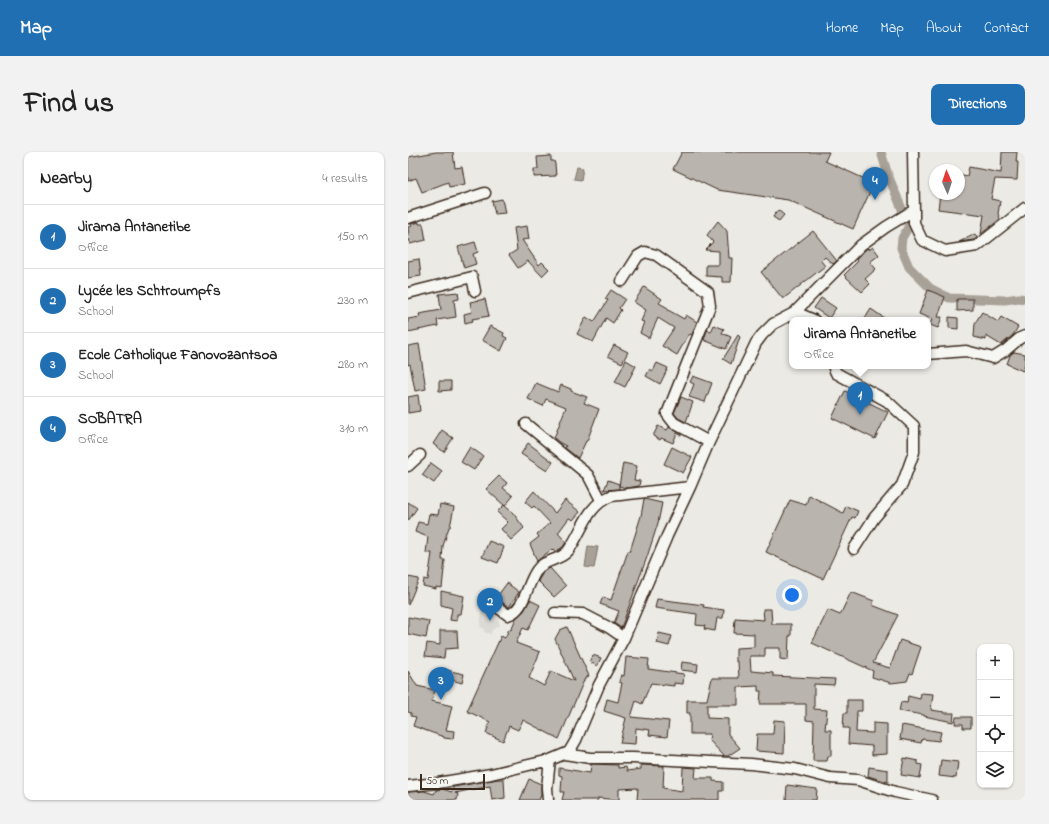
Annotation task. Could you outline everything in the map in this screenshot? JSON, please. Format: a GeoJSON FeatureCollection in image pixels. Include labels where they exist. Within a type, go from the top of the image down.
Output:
{"type":"FeatureCollection","features":[{"type":"Feature","properties":{"kind":"street"},"geometry":{"type":"LineString","coordinates":[[913,152],[914,223],[922,240],[945,251],[977,246],[1025,208]]}},
{"type":"Feature","properties":{"kind":"street"},"geometry":{"type":"LineString","coordinates":[[408,218],[485,193]]}},
{"type":"Feature","properties":{"kind":"street"},"geometry":{"type":"LineString","coordinates":[[408,786],[438,783],[491,774],[550,760],[569,752],[576,740],[599,685],[624,638],[709,442],[749,357],[762,335],[773,324],[794,313],[861,245],[886,227],[914,210]]}},
{"type":"Feature","properties":{"kind":"street"},"geometry":{"type":"LineString","coordinates":[[622,282],[638,256],[645,252],[656,255],[708,292],[710,306],[667,414],[674,424],[709,442]]}},
{"type":"Feature","properties":{"kind":"street"},"geometry":{"type":"LineString","coordinates":[[408,293],[472,277],[475,291]]}},
{"type":"Feature","properties":{"kind":"street"},"geometry":{"type":"LineString","coordinates":[[794,313],[807,317]]}},
{"type":"Feature","properties":{"kind":"street"},"geometry":{"type":"LineString","coordinates":[[931,354],[966,351],[993,358],[1025,336]]}},
{"type":"Feature","properties":{"kind":"street"},"geometry":{"type":"LineString","coordinates":[[834,369],[836,373],[887,401],[914,426],[914,452],[902,485],[874,518],[854,549]]}},
{"type":"Feature","properties":{"kind":"street"},"geometry":{"type":"LineString","coordinates":[[526,424],[588,475],[601,500]]}},
{"type":"Feature","properties":{"kind":"street"},"geometry":{"type":"LineString","coordinates":[[408,466],[420,455]]}},
{"type":"Feature","properties":{"kind":"street"},"geometry":{"type":"LineString","coordinates":[[489,601],[508,615],[514,613],[523,599],[537,568],[546,563],[559,559],[567,553],[585,520],[601,500],[611,496],[690,487]]}},
{"type":"Feature","properties":{"kind":"street"},"geometry":{"type":"LineString","coordinates":[[555,613],[583,614],[624,638]]}},
{"type":"Feature","properties":{"kind":"street"},"geometry":{"type":"LineString","coordinates":[[565,754],[590,758],[632,758],[751,764],[795,769],[830,778],[858,780],[895,792],[932,800]]}},
{"type":"Feature","properties":{"kind":"street"},"geometry":{"type":"LineString","coordinates":[[548,800],[547,788],[550,760]]}},
{"type":"Feature","properties":{"kind":"shaded area"},"geometry":{"type":"Polygon","coordinates":[[[577,167],[583,168],[581,180],[574,179],[577,167]]]}},
{"type":"Feature","properties":{"kind":"shaded area"},"geometry":{"type":"Polygon","coordinates":[[[588,546],[598,547],[594,568],[585,567],[588,546]]]}},
{"type":"Feature","properties":{"kind":"shaded area"},"geometry":{"type":"Polygon","coordinates":[[[486,607],[495,610],[502,617],[498,620],[500,625],[492,630],[491,634],[484,632],[485,629],[480,627],[482,611],[486,607]]]}},
{"type":"Feature","properties":{"kind":"building"},"geometry":{"type":"Polygon","coordinates":[[[436,152],[453,152],[455,168],[462,167],[465,184],[449,187],[448,182],[422,192],[416,178],[408,181],[408,157],[436,152]]]}},
{"type":"Feature","properties":{"kind":"building"},"geometry":{"type":"Polygon","coordinates":[[[682,152],[829,152],[825,161],[874,183],[853,229],[788,200],[717,190],[673,169],[682,152]]]}},
{"type":"Feature","properties":{"kind":"building"},"geometry":{"type":"Polygon","coordinates":[[[1002,152],[1017,152],[1017,180],[995,179],[991,199],[1000,201],[998,214],[1000,218],[981,234],[984,215],[938,209],[939,200],[965,200],[965,176],[967,176],[969,167],[1001,173],[1002,152]]]}},
{"type":"Feature","properties":{"kind":"building"},"geometry":{"type":"Polygon","coordinates":[[[551,156],[551,161],[554,161],[555,164],[556,176],[534,177],[534,169],[538,169],[537,157],[551,156]]]}},
{"type":"Feature","properties":{"kind":"building"},"geometry":{"type":"Polygon","coordinates":[[[502,199],[505,213],[495,214],[492,201],[502,199]]]}},
{"type":"Feature","properties":{"kind":"building"},"geometry":{"type":"Polygon","coordinates":[[[778,210],[784,215],[779,221],[773,217],[778,210]]]}},
{"type":"Feature","properties":{"kind":"building"},"geometry":{"type":"Polygon","coordinates":[[[718,221],[727,231],[729,258],[732,258],[731,282],[722,282],[722,277],[706,276],[706,265],[719,265],[719,251],[705,250],[713,242],[707,235],[718,221]]]}},
{"type":"Feature","properties":{"kind":"building"},"geometry":{"type":"Polygon","coordinates":[[[419,222],[419,224],[423,224],[426,240],[410,244],[408,227],[412,226],[411,224],[419,222]]]}},
{"type":"Feature","properties":{"kind":"building"},"geometry":{"type":"Polygon","coordinates":[[[527,226],[529,239],[522,240],[539,265],[542,262],[549,269],[542,276],[528,261],[518,268],[509,255],[517,250],[514,228],[527,226]]]}},
{"type":"Feature","properties":{"kind":"building"},"geometry":{"type":"Polygon","coordinates":[[[813,231],[837,261],[833,264],[825,257],[821,261],[825,266],[783,299],[761,272],[813,231]]]}},
{"type":"Feature","properties":{"kind":"building"},"geometry":{"type":"Polygon","coordinates":[[[975,234],[977,238],[974,240],[959,242],[975,234]]]}},
{"type":"Feature","properties":{"kind":"building"},"geometry":{"type":"Polygon","coordinates":[[[475,242],[478,252],[473,254],[476,264],[464,268],[458,247],[475,242]]]}},
{"type":"Feature","properties":{"kind":"building"},"geometry":{"type":"Polygon","coordinates":[[[873,247],[879,255],[870,262],[876,269],[865,279],[870,284],[862,292],[844,275],[858,261],[856,260],[865,250],[868,248],[869,250],[873,247]]]}},
{"type":"Feature","properties":{"kind":"building"},"geometry":{"type":"Polygon","coordinates":[[[419,259],[421,276],[408,278],[408,261],[419,259]]]}},
{"type":"Feature","properties":{"kind":"building"},"geometry":{"type":"Polygon","coordinates":[[[644,287],[662,299],[659,303],[668,308],[668,310],[684,319],[686,315],[697,322],[692,335],[690,334],[688,336],[677,355],[662,346],[674,328],[658,318],[649,338],[640,333],[644,322],[641,321],[646,310],[634,302],[644,287]]]}},
{"type":"Feature","properties":{"kind":"building"},"geometry":{"type":"Polygon","coordinates":[[[611,290],[625,299],[619,308],[621,310],[613,323],[606,318],[593,342],[577,334],[586,317],[594,322],[608,300],[605,299],[611,290]]]}},
{"type":"Feature","properties":{"kind":"building"},"geometry":{"type":"Polygon","coordinates":[[[928,290],[945,297],[938,317],[942,317],[938,328],[931,325],[931,317],[919,314],[928,290]]]}},
{"type":"Feature","properties":{"kind":"building"},"geometry":{"type":"Polygon","coordinates":[[[458,292],[459,299],[454,300],[456,317],[437,320],[438,326],[408,332],[408,319],[420,317],[419,314],[441,310],[439,294],[458,292]]]}},
{"type":"Feature","properties":{"kind":"building"},"geometry":{"type":"Polygon","coordinates":[[[821,298],[836,308],[830,317],[828,317],[814,308],[821,298]]]}},
{"type":"Feature","properties":{"kind":"building"},"geometry":{"type":"Polygon","coordinates":[[[485,299],[489,316],[472,319],[473,321],[465,323],[464,314],[472,312],[470,302],[485,299]]]}},
{"type":"Feature","properties":{"kind":"building"},"geometry":{"type":"Polygon","coordinates":[[[957,299],[973,299],[973,310],[957,311],[957,299]]]}},
{"type":"Feature","properties":{"kind":"building"},"geometry":{"type":"Polygon","coordinates":[[[871,309],[883,317],[866,317],[871,309]]]}},
{"type":"Feature","properties":{"kind":"building"},"geometry":{"type":"Polygon","coordinates":[[[982,312],[998,322],[1001,317],[1018,327],[1013,335],[1001,345],[986,336],[986,340],[974,337],[975,323],[982,312]]]}},
{"type":"Feature","properties":{"kind":"building"},"geometry":{"type":"Polygon","coordinates":[[[949,317],[958,318],[958,329],[949,328],[949,317]]]}},
{"type":"Feature","properties":{"kind":"building"},"geometry":{"type":"Polygon","coordinates":[[[714,325],[724,329],[722,333],[731,337],[726,349],[704,340],[707,330],[711,332],[714,325]]]}},
{"type":"Feature","properties":{"kind":"building"},"geometry":{"type":"Polygon","coordinates":[[[490,326],[504,333],[503,336],[507,338],[501,351],[482,340],[490,326]]]}},
{"type":"Feature","properties":{"kind":"building"},"geometry":{"type":"Polygon","coordinates":[[[738,335],[740,337],[731,364],[723,359],[738,335]]]}},
{"type":"Feature","properties":{"kind":"building"},"geometry":{"type":"Polygon","coordinates":[[[419,344],[426,389],[415,391],[410,364],[408,365],[408,346],[419,344]]]}},
{"type":"Feature","properties":{"kind":"building"},"geometry":{"type":"Polygon","coordinates":[[[614,345],[628,352],[622,363],[608,356],[614,345]]]}},
{"type":"Feature","properties":{"kind":"building"},"geometry":{"type":"Polygon","coordinates":[[[1014,352],[1025,354],[1023,371],[1007,364],[1010,355],[1014,352]]]}},
{"type":"Feature","properties":{"kind":"building"},"geometry":{"type":"Polygon","coordinates":[[[626,360],[636,366],[625,387],[615,382],[626,360]]]}},
{"type":"Feature","properties":{"kind":"building"},"geometry":{"type":"Polygon","coordinates":[[[657,363],[668,368],[660,384],[646,376],[650,369],[653,371],[657,363]]]}},
{"type":"Feature","properties":{"kind":"building"},"geometry":{"type":"Polygon","coordinates":[[[693,376],[712,383],[705,402],[689,397],[694,384],[690,382],[693,376]]]}},
{"type":"Feature","properties":{"kind":"building"},"geometry":{"type":"Polygon","coordinates":[[[439,381],[451,381],[451,390],[439,391],[439,381]]]}},
{"type":"Feature","properties":{"kind":"building"},"geometry":{"type":"Polygon","coordinates":[[[536,383],[558,392],[561,385],[571,389],[571,391],[587,397],[584,403],[599,409],[587,441],[578,458],[565,448],[566,446],[554,438],[566,407],[546,399],[543,406],[528,399],[536,383]]]}},
{"type":"Feature","properties":{"kind":"building"},"geometry":{"type":"Polygon","coordinates":[[[845,391],[888,412],[875,439],[832,418],[845,391]]]}},
{"type":"Feature","properties":{"kind":"building"},"geometry":{"type":"Polygon","coordinates":[[[418,395],[420,411],[408,413],[408,397],[418,395]]]}},
{"type":"Feature","properties":{"kind":"building"},"geometry":{"type":"Polygon","coordinates":[[[681,397],[693,402],[686,422],[678,418],[674,413],[681,397]]]}},
{"type":"Feature","properties":{"kind":"building"},"geometry":{"type":"Polygon","coordinates":[[[658,426],[667,430],[669,427],[681,434],[681,436],[677,433],[673,443],[661,438],[660,440],[653,436],[658,426]]]}},
{"type":"Feature","properties":{"kind":"building"},"geometry":{"type":"Polygon","coordinates":[[[442,430],[453,438],[444,452],[433,444],[442,430]]]}},
{"type":"Feature","properties":{"kind":"building"},"geometry":{"type":"Polygon","coordinates":[[[528,443],[553,462],[547,471],[521,454],[528,443]]]}},
{"type":"Feature","properties":{"kind":"building"},"geometry":{"type":"Polygon","coordinates":[[[470,447],[483,456],[474,470],[461,462],[470,447]]]}},
{"type":"Feature","properties":{"kind":"building"},"geometry":{"type":"Polygon","coordinates":[[[672,447],[692,457],[683,473],[664,464],[672,447]]]}},
{"type":"Feature","properties":{"kind":"building"},"geometry":{"type":"Polygon","coordinates":[[[431,463],[442,471],[434,483],[422,475],[431,463]]]}},
{"type":"Feature","properties":{"kind":"building"},"geometry":{"type":"Polygon","coordinates":[[[623,463],[637,466],[634,480],[640,481],[639,486],[627,488],[619,486],[623,463]]]}},
{"type":"Feature","properties":{"kind":"building"},"geometry":{"type":"Polygon","coordinates":[[[499,476],[507,483],[503,488],[513,496],[505,506],[486,489],[499,476]]]}},
{"type":"Feature","properties":{"kind":"building"},"geometry":{"type":"Polygon","coordinates":[[[608,480],[619,484],[619,489],[604,490],[608,480]]]}},
{"type":"Feature","properties":{"kind":"building"},"geometry":{"type":"Polygon","coordinates":[[[534,491],[555,513],[565,500],[580,512],[573,520],[569,518],[558,533],[566,542],[563,547],[555,552],[552,549],[537,561],[530,544],[539,537],[537,534],[550,523],[534,506],[532,508],[525,502],[534,491]]]}},
{"type":"Feature","properties":{"kind":"building"},"geometry":{"type":"Polygon","coordinates":[[[809,495],[843,513],[846,506],[858,511],[855,518],[852,517],[823,579],[766,552],[790,500],[806,505],[809,495]]]}},
{"type":"Feature","properties":{"kind":"building"},"geometry":{"type":"Polygon","coordinates":[[[644,499],[662,503],[658,523],[647,557],[621,628],[614,623],[619,611],[600,604],[603,597],[611,600],[628,551],[630,551],[641,516],[644,499]]]}},
{"type":"Feature","properties":{"kind":"building"},"geometry":{"type":"Polygon","coordinates":[[[408,502],[417,508],[408,521],[408,502]]]}},
{"type":"Feature","properties":{"kind":"building"},"geometry":{"type":"Polygon","coordinates":[[[440,504],[454,507],[450,527],[443,546],[442,560],[445,560],[442,588],[436,587],[436,589],[423,586],[424,579],[428,580],[432,553],[426,553],[428,537],[415,532],[418,522],[427,524],[429,514],[438,515],[440,504]]]}},
{"type":"Feature","properties":{"kind":"building"},"geometry":{"type":"Polygon","coordinates":[[[504,505],[513,513],[524,528],[511,540],[501,529],[508,522],[497,512],[504,505]]]}},
{"type":"Feature","properties":{"kind":"building"},"geometry":{"type":"Polygon","coordinates":[[[489,541],[504,547],[498,563],[482,557],[489,541]]]}},
{"type":"Feature","properties":{"kind":"building"},"geometry":{"type":"Polygon","coordinates":[[[550,568],[566,586],[554,597],[538,581],[544,571],[550,568]]]}},
{"type":"Feature","properties":{"kind":"building"},"geometry":{"type":"Polygon","coordinates":[[[408,577],[419,579],[408,605],[408,577]]]}},
{"type":"Feature","properties":{"kind":"building"},"geometry":{"type":"Polygon","coordinates":[[[507,583],[519,592],[509,607],[496,598],[507,583]]]}},
{"type":"Feature","properties":{"kind":"building"},"geometry":{"type":"Polygon","coordinates":[[[441,591],[464,596],[461,614],[457,614],[457,621],[450,620],[452,608],[441,605],[441,591]]]}},
{"type":"Feature","properties":{"kind":"building"},"geometry":{"type":"Polygon","coordinates":[[[851,592],[874,601],[872,605],[898,615],[873,663],[890,668],[900,640],[921,647],[912,674],[910,673],[907,681],[891,683],[872,677],[873,671],[812,643],[828,610],[840,615],[851,592]]]}},
{"type":"Feature","properties":{"kind":"building"},"geometry":{"type":"Polygon","coordinates":[[[657,599],[704,605],[703,607],[724,610],[723,618],[717,618],[715,631],[704,629],[705,626],[696,625],[697,614],[655,608],[657,599]]]}},
{"type":"Feature","properties":{"kind":"building"},"geometry":{"type":"Polygon","coordinates":[[[530,600],[540,605],[528,630],[523,628],[516,643],[540,652],[529,678],[544,686],[551,671],[574,681],[555,639],[560,630],[567,627],[589,676],[585,678],[559,739],[523,720],[518,730],[509,726],[503,741],[486,733],[490,722],[467,711],[501,636],[505,638],[509,629],[511,630],[516,618],[524,611],[530,600]]]}},
{"type":"Feature","properties":{"kind":"building"},"geometry":{"type":"Polygon","coordinates":[[[763,609],[771,609],[772,624],[791,624],[788,660],[780,659],[780,648],[765,648],[765,656],[750,656],[751,671],[773,673],[773,676],[835,679],[834,685],[814,684],[814,709],[827,710],[825,730],[831,730],[831,756],[828,756],[827,761],[813,761],[814,721],[806,720],[806,704],[760,704],[761,691],[758,691],[758,686],[738,687],[738,705],[707,705],[707,718],[728,719],[728,734],[740,748],[728,756],[724,756],[709,740],[710,734],[690,734],[690,713],[687,713],[687,700],[707,700],[712,678],[739,678],[738,662],[736,662],[736,648],[754,647],[754,634],[734,633],[735,618],[764,620],[763,609]]]}},
{"type":"Feature","properties":{"kind":"building"},"geometry":{"type":"Polygon","coordinates":[[[408,617],[429,621],[426,638],[408,634],[408,617]]]}},
{"type":"Feature","properties":{"kind":"building"},"geometry":{"type":"Polygon","coordinates":[[[440,631],[457,631],[458,648],[445,649],[444,658],[425,656],[427,643],[440,645],[440,631]]]}},
{"type":"Feature","properties":{"kind":"building"},"geometry":{"type":"Polygon","coordinates":[[[659,633],[672,636],[669,646],[657,643],[659,633]]]}},
{"type":"Feature","properties":{"kind":"building"},"geometry":{"type":"Polygon","coordinates":[[[593,655],[601,658],[597,666],[590,662],[593,655]]]}},
{"type":"Feature","properties":{"kind":"building"},"geometry":{"type":"Polygon","coordinates":[[[626,657],[649,659],[648,669],[684,674],[683,684],[674,683],[674,686],[651,683],[642,704],[636,701],[631,717],[669,721],[667,737],[649,735],[650,730],[636,728],[635,744],[620,743],[626,718],[604,711],[607,699],[618,702],[622,683],[619,682],[621,675],[624,676],[626,657]]]}},
{"type":"Feature","properties":{"kind":"building"},"geometry":{"type":"Polygon","coordinates":[[[682,662],[698,664],[697,672],[681,670],[682,662]]]}},
{"type":"Feature","properties":{"kind":"building"},"geometry":{"type":"Polygon","coordinates":[[[446,670],[464,674],[462,683],[445,678],[446,670]]]}},
{"type":"Feature","properties":{"kind":"building"},"geometry":{"type":"Polygon","coordinates":[[[408,671],[417,686],[435,690],[432,701],[452,706],[446,730],[454,731],[453,739],[444,738],[413,726],[416,717],[411,716],[411,713],[408,712],[408,671]]]}},
{"type":"Feature","properties":{"kind":"building"},"geometry":{"type":"Polygon","coordinates":[[[921,693],[933,694],[931,710],[944,713],[954,713],[953,722],[899,711],[901,702],[907,703],[908,696],[920,699],[921,693]]]}},
{"type":"Feature","properties":{"kind":"building"},"geometry":{"type":"Polygon","coordinates":[[[847,700],[862,700],[862,711],[857,711],[856,732],[873,733],[873,723],[887,724],[887,754],[872,755],[872,746],[848,744],[849,728],[843,728],[844,713],[847,713],[847,700]]]}},
{"type":"Feature","properties":{"kind":"building"},"geometry":{"type":"Polygon","coordinates":[[[956,717],[971,717],[971,728],[963,728],[963,724],[955,724],[956,717]]]}},
{"type":"Feature","properties":{"kind":"building"},"geometry":{"type":"Polygon","coordinates":[[[774,720],[785,721],[784,753],[756,751],[757,734],[773,734],[774,720]]]}},
{"type":"Feature","properties":{"kind":"building"},"geometry":{"type":"Polygon","coordinates":[[[902,725],[941,732],[939,741],[922,739],[921,743],[900,739],[902,725]]]}},
{"type":"Feature","properties":{"kind":"building"},"geometry":{"type":"Polygon","coordinates":[[[904,758],[918,761],[918,764],[922,765],[920,778],[901,775],[904,758]]]}},
{"type":"Feature","properties":{"kind":"building"},"geometry":{"type":"Polygon","coordinates":[[[941,760],[958,762],[956,778],[939,776],[941,760]]]}},
{"type":"Feature","properties":{"kind":"building"},"geometry":{"type":"Polygon","coordinates":[[[591,764],[618,765],[618,768],[626,767],[627,771],[641,769],[641,765],[664,766],[663,788],[682,791],[683,767],[696,768],[695,778],[713,778],[713,781],[723,782],[723,791],[719,791],[719,800],[637,800],[638,788],[619,789],[619,800],[598,798],[598,800],[562,800],[564,792],[561,792],[562,776],[559,775],[559,768],[590,773],[591,764]]]}},
{"type":"Feature","properties":{"kind":"building"},"geometry":{"type":"Polygon","coordinates":[[[869,767],[888,770],[888,782],[868,776],[869,767]]]}},
{"type":"Feature","properties":{"kind":"building"},"geometry":{"type":"Polygon","coordinates":[[[504,779],[505,798],[492,800],[490,786],[455,793],[458,794],[457,800],[408,800],[408,792],[424,791],[434,794],[436,790],[442,789],[452,792],[453,787],[504,779]]]}},
{"type":"Feature","properties":{"kind":"building"},"geometry":{"type":"Polygon","coordinates":[[[529,779],[541,784],[541,795],[539,800],[520,800],[529,779]]]}},
{"type":"Feature","properties":{"kind":"building"},"geometry":{"type":"Polygon","coordinates":[[[787,785],[817,789],[816,800],[786,800],[787,785]]]}},
{"type":"Feature","properties":{"kind":"waterway"},"geometry":{"type":"LineString","coordinates":[[881,152],[888,175],[909,226],[902,238],[901,248],[909,267],[930,288],[949,298],[1005,300],[1019,298],[1025,299]]}},
{"type":"Feature","properties":{"kind":"place","name":"SOBATRA"},"geometry":{"type":"Point","coordinates":[875,200]}},
{"type":"Feature","properties":{"kind":"place","name":"Jirama Antanetibe"},"geometry":{"type":"Point","coordinates":[860,415]}},
{"type":"Feature","properties":{"kind":"place","name":"Lycée les Schtroumpfs"},"geometry":{"type":"Point","coordinates":[490,621]}},
{"type":"Feature","properties":{"kind":"place","name":"Ecole Catholique Fanovozantsoa"},"geometry":{"type":"Point","coordinates":[441,700]}}]}
